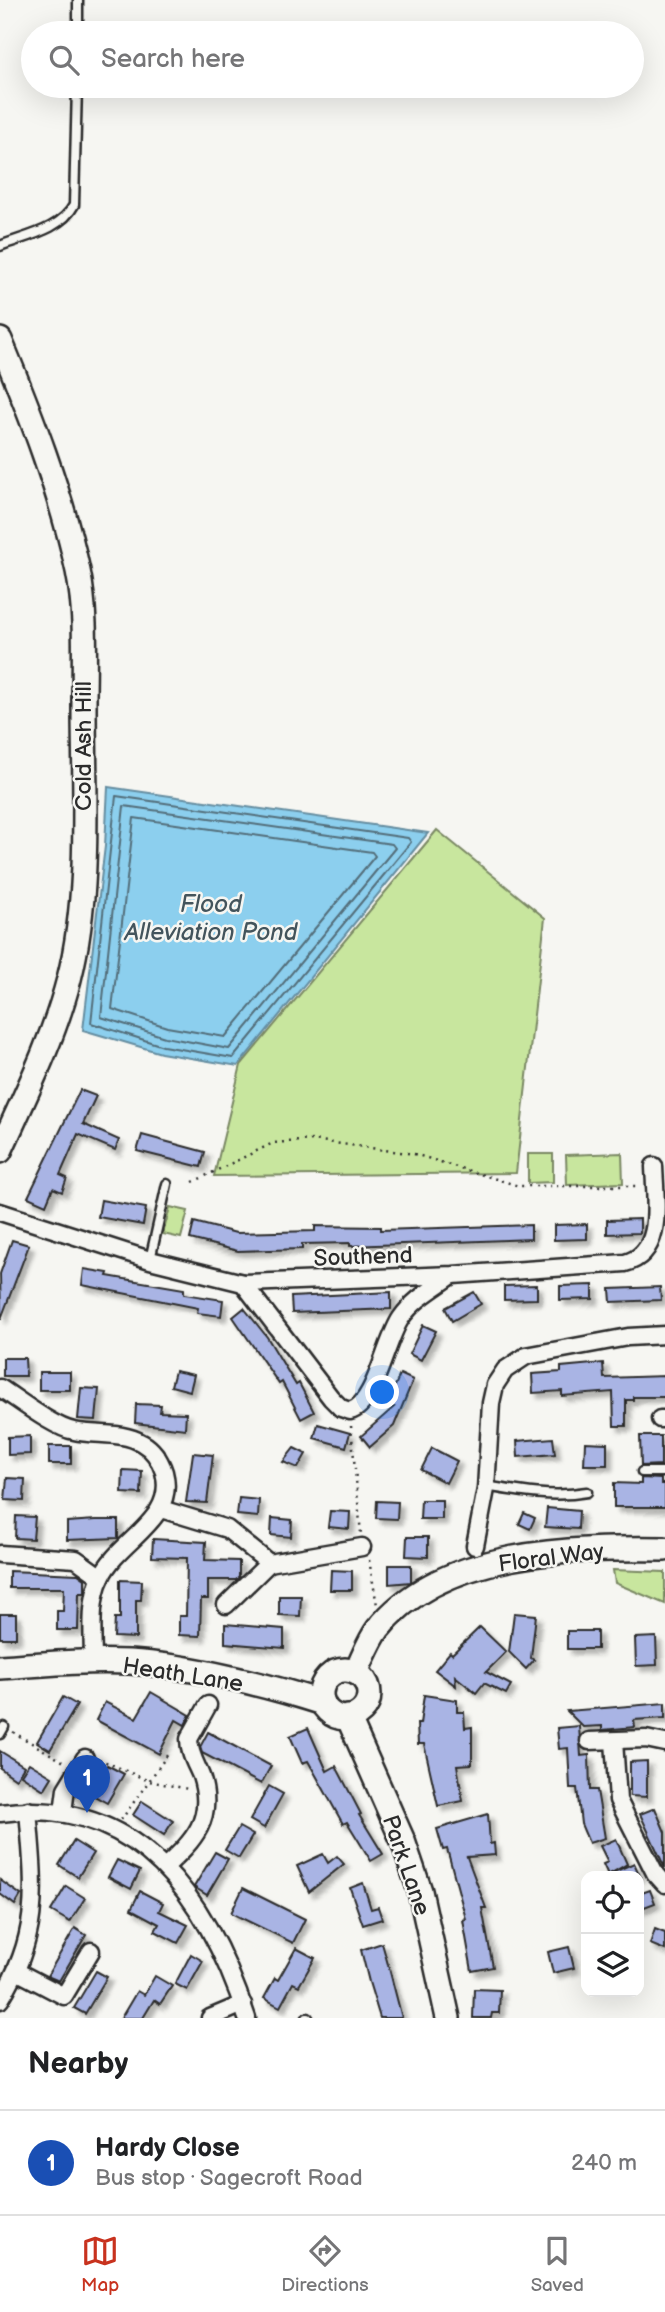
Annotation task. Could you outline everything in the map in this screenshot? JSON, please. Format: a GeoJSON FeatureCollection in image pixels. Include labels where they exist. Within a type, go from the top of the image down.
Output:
{"type":"FeatureCollection","features":[{"type":"Feature","properties":{"kind":"street","name":"Cold Ash Hill"},"geometry":{"type":"LineString","coordinates":[[0,340],[51,474],[78,572],[83,611],[84,749],[82,873],[76,945],[69,979],[41,1056],[0,1152]]}},
{"type":"Feature","properties":{"kind":"street","name":"Southend"},"geometry":{"type":"LineString","coordinates":[[0,1212],[150,1260],[243,1283],[453,1275],[633,1261],[645,1254],[653,1241],[654,1166]]}},
{"type":"Feature","properties":{"kind":"street"},"geometry":{"type":"LineString","coordinates":[[243,1283],[331,1398],[350,1411],[359,1407],[368,1396],[394,1330],[403,1315],[422,1296],[453,1275]]}},
{"type":"Feature","properties":{"kind":"street"},"geometry":{"type":"LineString","coordinates":[[475,1546],[486,1486],[492,1393],[499,1377],[512,1364],[526,1356],[628,1337],[665,1335]]}},
{"type":"Feature","properties":{"kind":"street"},"geometry":{"type":"LineString","coordinates":[[0,1388],[71,1431],[121,1436],[149,1448],[164,1472],[166,1492],[161,1508],[100,1577],[93,1624],[93,1662]]}},
{"type":"Feature","properties":{"kind":"street"},"geometry":{"type":"LineString","coordinates":[[161,1508],[227,1529],[269,1563]]}},
{"type":"Feature","properties":{"kind":"street"},"geometry":{"type":"LineString","coordinates":[[226,1605],[269,1563],[362,1547]]}},
{"type":"Feature","properties":{"kind":"street","name":"Floral Way"},"geometry":{"type":"LineString","coordinates":[[356,1672],[379,1628],[393,1613],[441,1582],[517,1556],[596,1548],[665,1549]]}},
{"type":"Feature","properties":{"kind":"street"},"geometry":{"type":"LineString","coordinates":[[0,1554],[76,1559],[100,1577]]}},
{"type":"Feature","properties":{"kind":"street","name":"Heath Lane"},"geometry":{"type":"LineString","coordinates":[[0,1667],[93,1662],[159,1665],[291,1693],[323,1703]]}},
{"type":"Feature","properties":{"kind":"street"},"geometry":{"type":"LineString","coordinates":[[342,1670],[356,1672],[367,1683],[369,1698],[362,1711],[348,1717],[333,1715],[323,1703],[321,1689],[328,1676],[342,1670]]}},
{"type":"Feature","properties":{"kind":"street"},"geometry":{"type":"LineString","coordinates":[[165,1867],[193,1842],[211,1802],[189,1740],[208,1705]]}},
{"type":"Feature","properties":{"kind":"street","name":"Park Lane"},"geometry":{"type":"LineString","coordinates":[[348,1717],[403,1841],[420,1891],[448,2018]]}},
{"type":"Feature","properties":{"kind":"street"},"geometry":{"type":"LineString","coordinates":[[589,1741],[646,1739],[665,1743]]}},
{"type":"Feature","properties":{"kind":"street"},"geometry":{"type":"LineString","coordinates":[[614,1741],[618,1800],[655,1873],[665,1884]]}},
{"type":"Feature","properties":{"kind":"street"},"geometry":{"type":"LineString","coordinates":[[63,1812],[66,1789],[81,1764]]}},
{"type":"Feature","properties":{"kind":"street"},"geometry":{"type":"LineString","coordinates":[[0,2000],[18,1972],[29,1934],[35,1891],[28,1810]]}},
{"type":"Feature","properties":{"kind":"street"},"geometry":{"type":"LineString","coordinates":[[0,1812],[63,1812],[115,1828],[165,1867],[202,1918],[232,1971],[245,2011],[210,2018]]}},
{"type":"Feature","properties":{"kind":"street"},"geometry":{"type":"LineString","coordinates":[[18,1972],[64,1996],[90,1951]]}},
{"type":"Feature","properties":{"kind":"lane"},"geometry":{"type":"LineString","coordinates":[[78,0],[78,21]]}},
{"type":"Feature","properties":{"kind":"lane"},"geometry":{"type":"LineString","coordinates":[[0,246],[58,223],[69,215],[74,205],[77,98]]}},
{"type":"Feature","properties":{"kind":"lane"},"geometry":{"type":"LineString","coordinates":[[150,1260],[167,1184]]}},
{"type":"Feature","properties":{"kind":"lane"},"geometry":{"type":"LineString","coordinates":[[642,1472],[665,1472]]}},
{"type":"Feature","properties":{"kind":"lane"},"geometry":{"type":"LineString","coordinates":[[486,1486],[528,1493],[572,1495],[587,1492]]}},
{"type":"Feature","properties":{"kind":"path"},"geometry":{"type":"LineString","coordinates":[[193,1182],[273,1143],[313,1140],[414,1154],[519,1186],[654,1186]]}},
{"type":"Feature","properties":{"kind":"path"},"geometry":{"type":"LineString","coordinates":[[350,1411],[362,1547],[372,1566],[374,1599],[379,1610],[370,1617],[379,1628]]}},
{"type":"Feature","properties":{"kind":"path"},"geometry":{"type":"LineString","coordinates":[[2,1730],[81,1764],[88,1752],[149,1781],[211,1802]]}},
{"type":"Feature","properties":{"kind":"path"},"geometry":{"type":"LineString","coordinates":[[115,1828],[168,1754]]}},
{"type":"Feature","properties":{"kind":"green space"},"geometry":{"type":"Polygon","coordinates":[[[437,830],[545,918],[516,1173],[214,1176],[241,1065],[437,830]]]}},
{"type":"Feature","properties":{"kind":"green space"},"geometry":{"type":"Polygon","coordinates":[[[622,1153],[623,1183],[567,1185],[566,1155],[622,1153]]]}},
{"type":"Feature","properties":{"kind":"green space"},"geometry":{"type":"Polygon","coordinates":[[[528,1154],[553,1154],[553,1182],[528,1183],[528,1154]]]}},
{"type":"Feature","properties":{"kind":"green space"},"geometry":{"type":"Polygon","coordinates":[[[170,1207],[188,1211],[181,1238],[163,1234],[170,1207]]]}},
{"type":"Feature","properties":{"kind":"green space"},"geometry":{"type":"Polygon","coordinates":[[[613,1570],[665,1572],[665,1604],[615,1583],[613,1570]]]}},
{"type":"Feature","properties":{"kind":"water","name":"Flood Alleviation Pond"},"geometry":{"type":"Polygon","coordinates":[[[108,787],[428,833],[238,1066],[161,1053],[83,1030],[105,846],[108,787]]]}},
{"type":"Feature","properties":{"kind":"building"},"geometry":{"type":"Polygon","coordinates":[[[80,1090],[96,1096],[83,1124],[119,1140],[115,1150],[78,1134],[60,1175],[67,1178],[62,1192],[53,1188],[46,1205],[28,1197],[80,1090]]]}},
{"type":"Feature","properties":{"kind":"building"},"geometry":{"type":"Polygon","coordinates":[[[142,1135],[205,1152],[201,1167],[137,1151],[142,1135]]]}},
{"type":"Feature","properties":{"kind":"building"},"geometry":{"type":"Polygon","coordinates":[[[101,1200],[146,1208],[143,1225],[98,1217],[101,1200]]]}},
{"type":"Feature","properties":{"kind":"building"},"geometry":{"type":"Polygon","coordinates":[[[640,1219],[640,1233],[607,1234],[607,1220],[640,1219]]]}},
{"type":"Feature","properties":{"kind":"building"},"geometry":{"type":"Polygon","coordinates":[[[194,1222],[236,1233],[315,1231],[315,1226],[381,1227],[381,1230],[531,1225],[531,1239],[350,1246],[350,1243],[302,1244],[302,1249],[238,1251],[190,1239],[194,1222]]]}},
{"type":"Feature","properties":{"kind":"building"},"geometry":{"type":"Polygon","coordinates":[[[587,1224],[587,1239],[554,1240],[554,1225],[587,1224]]]}},
{"type":"Feature","properties":{"kind":"building"},"geometry":{"type":"Polygon","coordinates":[[[12,1240],[29,1245],[1,1319],[0,1274],[12,1240]]]}},
{"type":"Feature","properties":{"kind":"building"},"geometry":{"type":"Polygon","coordinates":[[[84,1269],[108,1273],[107,1276],[184,1289],[184,1294],[223,1300],[221,1316],[197,1313],[198,1308],[82,1285],[84,1269]]]}},
{"type":"Feature","properties":{"kind":"building"},"geometry":{"type":"Polygon","coordinates":[[[537,1285],[537,1299],[504,1300],[504,1286],[537,1285]]]}},
{"type":"Feature","properties":{"kind":"building"},"geometry":{"type":"Polygon","coordinates":[[[593,1285],[593,1299],[560,1300],[560,1286],[593,1285]]]}},
{"type":"Feature","properties":{"kind":"building"},"geometry":{"type":"Polygon","coordinates":[[[660,1287],[661,1300],[611,1302],[610,1289],[660,1287]]]}},
{"type":"Feature","properties":{"kind":"building"},"geometry":{"type":"Polygon","coordinates":[[[391,1292],[391,1309],[292,1313],[291,1297],[391,1292]]]}},
{"type":"Feature","properties":{"kind":"building"},"geometry":{"type":"Polygon","coordinates":[[[474,1292],[481,1304],[452,1321],[445,1308],[474,1292]]]}},
{"type":"Feature","properties":{"kind":"building"},"geometry":{"type":"Polygon","coordinates":[[[244,1308],[267,1337],[296,1385],[299,1383],[314,1412],[301,1419],[282,1382],[279,1384],[233,1317],[244,1308]]]}},
{"type":"Feature","properties":{"kind":"building"},"geometry":{"type":"Polygon","coordinates":[[[423,1325],[436,1331],[421,1360],[409,1354],[423,1325]]]}},
{"type":"Feature","properties":{"kind":"building"},"geometry":{"type":"Polygon","coordinates":[[[3,1358],[25,1358],[26,1376],[3,1376],[3,1358]]]}},
{"type":"Feature","properties":{"kind":"building"},"geometry":{"type":"Polygon","coordinates":[[[603,1363],[604,1378],[665,1376],[665,1397],[633,1397],[633,1400],[626,1400],[626,1426],[614,1426],[613,1392],[562,1396],[562,1391],[533,1393],[532,1374],[561,1372],[561,1367],[603,1363]]]}},
{"type":"Feature","properties":{"kind":"building"},"geometry":{"type":"Polygon","coordinates":[[[175,1371],[194,1375],[190,1391],[171,1386],[175,1371]]]}},
{"type":"Feature","properties":{"kind":"building"},"geometry":{"type":"Polygon","coordinates":[[[39,1372],[70,1372],[70,1390],[39,1390],[39,1372]]]}},
{"type":"Feature","properties":{"kind":"building"},"geometry":{"type":"Polygon","coordinates":[[[400,1374],[413,1380],[394,1426],[370,1447],[361,1436],[394,1407],[387,1405],[400,1374]]]}},
{"type":"Feature","properties":{"kind":"building"},"geometry":{"type":"Polygon","coordinates":[[[81,1388],[99,1389],[96,1420],[78,1419],[81,1388]]]}},
{"type":"Feature","properties":{"kind":"building"},"geometry":{"type":"Polygon","coordinates":[[[136,1404],[161,1405],[160,1412],[186,1413],[185,1429],[135,1423],[136,1404]]]}},
{"type":"Feature","properties":{"kind":"building"},"geometry":{"type":"Polygon","coordinates":[[[318,1424],[350,1433],[346,1447],[314,1438],[318,1424]]]}},
{"type":"Feature","properties":{"kind":"building"},"geometry":{"type":"Polygon","coordinates":[[[30,1436],[30,1454],[8,1455],[8,1437],[30,1436]]]}},
{"type":"Feature","properties":{"kind":"building"},"geometry":{"type":"Polygon","coordinates":[[[640,1436],[661,1436],[661,1465],[641,1466],[640,1436]]]}},
{"type":"Feature","properties":{"kind":"building"},"geometry":{"type":"Polygon","coordinates":[[[553,1438],[555,1454],[518,1457],[517,1441],[553,1438]]]}},
{"type":"Feature","properties":{"kind":"building"},"geometry":{"type":"Polygon","coordinates":[[[585,1442],[607,1443],[607,1465],[584,1465],[585,1442]]]}},
{"type":"Feature","properties":{"kind":"building"},"geometry":{"type":"Polygon","coordinates":[[[49,1446],[71,1446],[71,1464],[49,1464],[49,1446]]]}},
{"type":"Feature","properties":{"kind":"building"},"geometry":{"type":"Polygon","coordinates":[[[294,1448],[306,1454],[298,1468],[283,1462],[294,1448]]]}},
{"type":"Feature","properties":{"kind":"building"},"geometry":{"type":"Polygon","coordinates":[[[432,1448],[457,1461],[446,1483],[421,1470],[432,1448]]]}},
{"type":"Feature","properties":{"kind":"building"},"geometry":{"type":"Polygon","coordinates":[[[193,1453],[213,1455],[207,1503],[186,1502],[193,1453]]]}},
{"type":"Feature","properties":{"kind":"building"},"geometry":{"type":"Polygon","coordinates":[[[123,1470],[142,1471],[141,1494],[122,1493],[123,1470]]]}},
{"type":"Feature","properties":{"kind":"building"},"geometry":{"type":"Polygon","coordinates":[[[7,1478],[25,1479],[24,1501],[5,1500],[7,1478]]]}},
{"type":"Feature","properties":{"kind":"building"},"geometry":{"type":"Polygon","coordinates":[[[641,1478],[661,1479],[661,1484],[665,1484],[665,1507],[614,1507],[614,1483],[641,1484],[641,1478]]]}},
{"type":"Feature","properties":{"kind":"building"},"geometry":{"type":"Polygon","coordinates":[[[239,1498],[259,1500],[258,1517],[237,1515],[239,1498]]]}},
{"type":"Feature","properties":{"kind":"building"},"geometry":{"type":"Polygon","coordinates":[[[421,1500],[442,1500],[442,1519],[420,1519],[421,1500]]]}},
{"type":"Feature","properties":{"kind":"building"},"geometry":{"type":"Polygon","coordinates":[[[377,1501],[398,1502],[397,1519],[376,1518],[377,1501]]]}},
{"type":"Feature","properties":{"kind":"building"},"geometry":{"type":"Polygon","coordinates":[[[547,1508],[579,1511],[578,1529],[545,1527],[547,1508]]]}},
{"type":"Feature","properties":{"kind":"building"},"geometry":{"type":"Polygon","coordinates":[[[330,1511],[350,1512],[349,1529],[328,1527],[330,1511]]]}},
{"type":"Feature","properties":{"kind":"building"},"geometry":{"type":"Polygon","coordinates":[[[524,1513],[535,1518],[530,1529],[519,1524],[524,1513]]]}},
{"type":"Feature","properties":{"kind":"building"},"geometry":{"type":"Polygon","coordinates":[[[16,1516],[35,1517],[33,1539],[15,1538],[16,1516]]]}},
{"type":"Feature","properties":{"kind":"building"},"geometry":{"type":"Polygon","coordinates":[[[272,1518],[292,1520],[291,1537],[271,1535],[272,1518]]]}},
{"type":"Feature","properties":{"kind":"building"},"geometry":{"type":"Polygon","coordinates":[[[118,1520],[118,1538],[67,1540],[67,1522],[118,1520]]]}},
{"type":"Feature","properties":{"kind":"building"},"geometry":{"type":"Polygon","coordinates":[[[407,1537],[428,1537],[428,1557],[406,1556],[407,1537]]]}},
{"type":"Feature","properties":{"kind":"building"},"geometry":{"type":"Polygon","coordinates":[[[153,1539],[206,1542],[205,1560],[239,1561],[239,1577],[236,1580],[208,1580],[208,1599],[201,1599],[200,1636],[179,1635],[179,1616],[186,1616],[187,1558],[152,1557],[153,1539]]]}},
{"type":"Feature","properties":{"kind":"building"},"geometry":{"type":"Polygon","coordinates":[[[389,1565],[411,1565],[411,1582],[389,1584],[389,1565]]]}},
{"type":"Feature","properties":{"kind":"building"},"geometry":{"type":"Polygon","coordinates":[[[331,1570],[352,1571],[352,1590],[330,1590],[331,1570]]]}},
{"type":"Feature","properties":{"kind":"building"},"geometry":{"type":"Polygon","coordinates":[[[9,1571],[78,1574],[85,1579],[85,1593],[79,1593],[78,1630],[57,1630],[57,1611],[63,1611],[64,1588],[9,1588],[9,1571]]]}},
{"type":"Feature","properties":{"kind":"building"},"geometry":{"type":"Polygon","coordinates":[[[120,1580],[142,1581],[141,1600],[136,1600],[136,1638],[114,1637],[115,1618],[120,1618],[120,1580]]]}},
{"type":"Feature","properties":{"kind":"building"},"geometry":{"type":"Polygon","coordinates":[[[279,1596],[301,1596],[300,1616],[279,1615],[279,1596]]]}},
{"type":"Feature","properties":{"kind":"building"},"geometry":{"type":"Polygon","coordinates":[[[514,1613],[536,1615],[531,1658],[534,1660],[526,1669],[509,1652],[514,1613]]]}},
{"type":"Feature","properties":{"kind":"building"},"geometry":{"type":"Polygon","coordinates":[[[0,1614],[16,1614],[16,1638],[0,1638],[0,1614]]]}},
{"type":"Feature","properties":{"kind":"building"},"geometry":{"type":"Polygon","coordinates":[[[225,1624],[284,1629],[284,1648],[225,1643],[225,1624]]]}},
{"type":"Feature","properties":{"kind":"building"},"geometry":{"type":"Polygon","coordinates":[[[480,1627],[506,1652],[486,1672],[511,1685],[506,1694],[484,1683],[476,1693],[455,1676],[456,1686],[435,1670],[450,1652],[452,1654],[480,1627]]]}},
{"type":"Feature","properties":{"kind":"building"},"geometry":{"type":"Polygon","coordinates":[[[567,1631],[597,1631],[597,1649],[567,1649],[567,1631]]]}},
{"type":"Feature","properties":{"kind":"building"},"geometry":{"type":"Polygon","coordinates":[[[656,1637],[657,1665],[636,1666],[635,1638],[656,1637]]]}},
{"type":"Feature","properties":{"kind":"building"},"geometry":{"type":"Polygon","coordinates":[[[151,1692],[190,1715],[185,1725],[176,1720],[159,1754],[96,1720],[105,1702],[136,1718],[151,1692]]]}},
{"type":"Feature","properties":{"kind":"building"},"geometry":{"type":"Polygon","coordinates":[[[424,1695],[457,1700],[457,1712],[464,1712],[465,1728],[472,1727],[472,1764],[457,1765],[463,1801],[438,1806],[424,1744],[418,1744],[417,1724],[420,1724],[424,1695]]]}},
{"type":"Feature","properties":{"kind":"building"},"geometry":{"type":"Polygon","coordinates":[[[63,1697],[77,1705],[50,1750],[37,1742],[63,1697]]]}},
{"type":"Feature","properties":{"kind":"building"},"geometry":{"type":"Polygon","coordinates":[[[665,1703],[665,1718],[634,1720],[635,1727],[602,1730],[602,1726],[583,1727],[567,1711],[665,1703]]]}},
{"type":"Feature","properties":{"kind":"building"},"geometry":{"type":"Polygon","coordinates":[[[579,1726],[581,1756],[589,1755],[590,1790],[597,1790],[605,1838],[589,1843],[581,1824],[577,1788],[570,1788],[568,1748],[559,1749],[557,1728],[579,1726]]]}},
{"type":"Feature","properties":{"kind":"building"},"geometry":{"type":"Polygon","coordinates":[[[308,1728],[327,1771],[336,1766],[361,1814],[359,1815],[383,1854],[371,1861],[347,1822],[343,1824],[308,1761],[302,1763],[290,1736],[308,1728]]]}},
{"type":"Feature","properties":{"kind":"building"},"geometry":{"type":"Polygon","coordinates":[[[208,1732],[271,1766],[261,1784],[202,1753],[200,1747],[208,1732]]]}},
{"type":"Feature","properties":{"kind":"building"},"geometry":{"type":"Polygon","coordinates":[[[0,1751],[24,1766],[16,1779],[0,1768],[0,1751]]]}},
{"type":"Feature","properties":{"kind":"building"},"geometry":{"type":"Polygon","coordinates":[[[647,1761],[647,1797],[630,1796],[630,1762],[647,1761]]]}},
{"type":"Feature","properties":{"kind":"building"},"geometry":{"type":"Polygon","coordinates":[[[29,1763],[52,1777],[44,1790],[21,1775],[29,1763]]]}},
{"type":"Feature","properties":{"kind":"building"},"geometry":{"type":"Polygon","coordinates":[[[107,1765],[124,1774],[107,1803],[91,1794],[107,1765]]]}},
{"type":"Feature","properties":{"kind":"building"},"geometry":{"type":"Polygon","coordinates":[[[269,1786],[283,1794],[264,1828],[250,1820],[269,1786]]]}},
{"type":"Feature","properties":{"kind":"building"},"geometry":{"type":"Polygon","coordinates":[[[142,1801],[173,1821],[164,1835],[133,1815],[142,1801]]]}},
{"type":"Feature","properties":{"kind":"building"},"geometry":{"type":"Polygon","coordinates":[[[655,1808],[665,1832],[665,1868],[640,1814],[655,1808]]]}},
{"type":"Feature","properties":{"kind":"building"},"geometry":{"type":"Polygon","coordinates":[[[488,1814],[490,1844],[494,1843],[495,1855],[467,1857],[486,1908],[482,1908],[493,1967],[472,1971],[463,1920],[466,1919],[447,1849],[443,1850],[437,1829],[488,1814]]]}},
{"type":"Feature","properties":{"kind":"building"},"geometry":{"type":"Polygon","coordinates":[[[239,1827],[253,1835],[239,1858],[225,1850],[239,1827]]]}},
{"type":"Feature","properties":{"kind":"building"},"geometry":{"type":"Polygon","coordinates":[[[616,1839],[627,1864],[615,1871],[606,1871],[603,1864],[608,1862],[600,1846],[616,1839]]]}},
{"type":"Feature","properties":{"kind":"building"},"geometry":{"type":"Polygon","coordinates":[[[74,1841],[93,1853],[78,1877],[59,1865],[74,1841]]]}},
{"type":"Feature","properties":{"kind":"building"},"geometry":{"type":"Polygon","coordinates":[[[215,1852],[228,1859],[207,1895],[194,1887],[215,1852]]]}},
{"type":"Feature","properties":{"kind":"building"},"geometry":{"type":"Polygon","coordinates":[[[323,1854],[328,1863],[337,1856],[344,1864],[309,1892],[297,1866],[323,1854]]]}},
{"type":"Feature","properties":{"kind":"building"},"geometry":{"type":"Polygon","coordinates":[[[117,1860],[140,1871],[131,1889],[108,1877],[117,1860]]]}},
{"type":"Feature","properties":{"kind":"building"},"geometry":{"type":"Polygon","coordinates":[[[634,1863],[638,1871],[616,1871],[634,1863]]]}},
{"type":"Feature","properties":{"kind":"building"},"geometry":{"type":"Polygon","coordinates":[[[0,1880],[21,1895],[15,1905],[0,1894],[0,1880]]]}},
{"type":"Feature","properties":{"kind":"building"},"geometry":{"type":"Polygon","coordinates":[[[363,1883],[371,1909],[378,1907],[382,1919],[363,1925],[350,1888],[363,1883]]]}},
{"type":"Feature","properties":{"kind":"building"},"geometry":{"type":"Polygon","coordinates":[[[66,1886],[85,1898],[70,1922],[51,1911],[66,1886]]]}},
{"type":"Feature","properties":{"kind":"building"},"geometry":{"type":"Polygon","coordinates":[[[243,1888],[305,1919],[293,1943],[231,1913],[243,1888]]]}},
{"type":"Feature","properties":{"kind":"building"},"geometry":{"type":"Polygon","coordinates":[[[650,1890],[655,1903],[644,1907],[644,1892],[650,1890]]]}},
{"type":"Feature","properties":{"kind":"building"},"geometry":{"type":"Polygon","coordinates":[[[140,1891],[163,1903],[159,1911],[188,1925],[178,1943],[155,1931],[159,1924],[131,1909],[140,1891]]]}},
{"type":"Feature","properties":{"kind":"building"},"geometry":{"type":"Polygon","coordinates":[[[75,1928],[86,1935],[59,1981],[47,1976],[75,1928]]]}},
{"type":"Feature","properties":{"kind":"building"},"geometry":{"type":"Polygon","coordinates":[[[655,1929],[665,1933],[665,1950],[650,1944],[655,1929]]]}},
{"type":"Feature","properties":{"kind":"building"},"geometry":{"type":"Polygon","coordinates":[[[382,1943],[402,2018],[380,2018],[369,1982],[361,1950],[382,1943]]]}},
{"type":"Feature","properties":{"kind":"building"},"geometry":{"type":"Polygon","coordinates":[[[569,1947],[574,1968],[553,1973],[548,1952],[569,1947]]]}},
{"type":"Feature","properties":{"kind":"building"},"geometry":{"type":"Polygon","coordinates":[[[296,1948],[315,1958],[299,1986],[293,1983],[280,2007],[264,1998],[296,1948]]]}},
{"type":"Feature","properties":{"kind":"building"},"geometry":{"type":"Polygon","coordinates":[[[191,1954],[203,1961],[187,1990],[175,1984],[191,1954]]]}},
{"type":"Feature","properties":{"kind":"building"},"geometry":{"type":"Polygon","coordinates":[[[96,1971],[107,1977],[85,2014],[74,2008],[96,1971]]]}},
{"type":"Feature","properties":{"kind":"building"},"geometry":{"type":"Polygon","coordinates":[[[155,1976],[172,1986],[160,2004],[154,2000],[143,2018],[121,2018],[137,1991],[144,1995],[155,1976]]]}},
{"type":"Feature","properties":{"kind":"building"},"geometry":{"type":"Polygon","coordinates":[[[474,1989],[500,1990],[499,2013],[492,2013],[491,2018],[473,2018],[474,1989]]]}},
{"type":"Feature","properties":{"kind":"place","name":"Hardy Close"},"geometry":{"type":"Point","coordinates":[87,1813]}}]}
